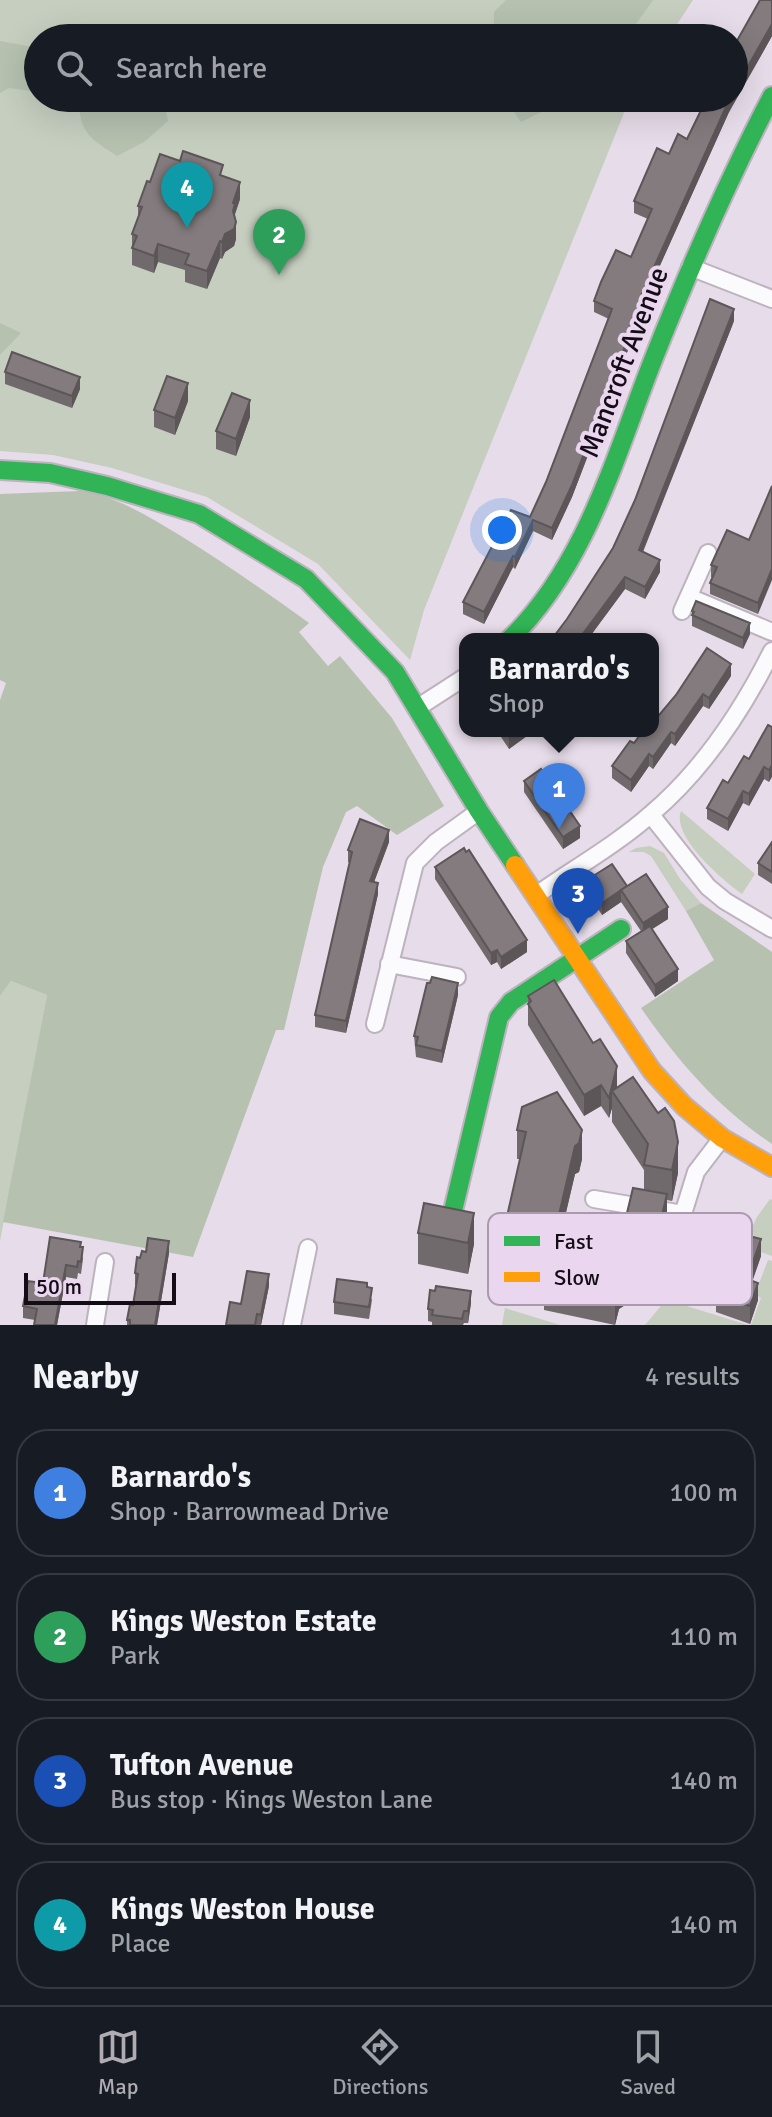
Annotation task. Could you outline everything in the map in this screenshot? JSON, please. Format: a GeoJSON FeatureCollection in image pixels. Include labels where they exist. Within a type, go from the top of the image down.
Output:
{"type":"FeatureCollection","features":[{"type":"Feature","properties":{"kind":"street","name":"Mancroft Avenue"},"geometry":{"type":"LineString","coordinates":[[515,633],[561,576],[577,548],[690,267],[721,196],[772,96]]}},
{"type":"Feature","properties":{"kind":"street"},"geometry":{"type":"LineString","coordinates":[[690,267],[772,299]]}},
{"type":"Feature","properties":{"kind":"street"},"geometry":{"type":"LineString","coordinates":[[0,470],[50,473],[107,486],[199,514],[306,579],[395,672],[479,811],[652,1071],[684,1106],[722,1138],[772,1167]]}},
{"type":"Feature","properties":{"kind":"street"},"geometry":{"type":"LineString","coordinates":[[708,553],[686,604],[772,632]]}},
{"type":"Feature","properties":{"kind":"street"},"geometry":{"type":"LineString","coordinates":[[535,896],[651,815],[693,771],[735,718],[772,651]]}},
{"type":"Feature","properties":{"kind":"street"},"geometry":{"type":"LineString","coordinates":[[417,708],[459,681]]}},
{"type":"Feature","properties":{"kind":"street"},"geometry":{"type":"LineString","coordinates":[[375,1024],[415,863],[436,842],[479,811]]}},
{"type":"Feature","properties":{"kind":"street"},"geometry":{"type":"LineString","coordinates":[[651,815],[708,887],[772,929]]}},
{"type":"Feature","properties":{"kind":"street"},"geometry":{"type":"LineString","coordinates":[[452,1215],[449,1191],[499,1017],[524,992],[621,929]]}},
{"type":"Feature","properties":{"kind":"street"},"geometry":{"type":"LineString","coordinates":[[389,964],[457,977]]}},
{"type":"Feature","properties":{"kind":"street"},"geometry":{"type":"LineString","coordinates":[[683,1213],[696,1172],[722,1138]]}},
{"type":"Feature","properties":{"kind":"street"},"geometry":{"type":"LineString","coordinates":[[594,1199],[677,1213]]}},
{"type":"Feature","properties":{"kind":"street"},"geometry":{"type":"LineString","coordinates":[[292,1325],[308,1248]]}},
{"type":"Feature","properties":{"kind":"street"},"geometry":{"type":"LineString","coordinates":[[95,1325],[105,1262]]}},
{"type":"Feature","properties":{"kind":"green space"},"geometry":{"type":"Polygon","coordinates":[[[0,0],[693,0],[677,24],[24,24],[24,112],[624,112],[424,610],[410,660],[318,564],[207,497],[112,468],[53,455],[0,451],[0,0]]]}},
{"type":"Feature","properties":{"kind":"green space"},"geometry":{"type":"Polygon","coordinates":[[[506,0],[653,0],[636,24],[494,24],[494,12],[506,0]]]}},
{"type":"Feature","properties":{"kind":"green space"},"geometry":{"type":"Polygon","coordinates":[[[0,41],[24,45],[24,90],[9,88],[0,93],[0,41]]]}},
{"type":"Feature","properties":{"kind":"green space"},"geometry":{"type":"Polygon","coordinates":[[[80,112],[166,112],[168,121],[144,142],[117,156],[90,136],[80,112]]]}},
{"type":"Feature","properties":{"kind":"green space"},"geometry":{"type":"Polygon","coordinates":[[[514,112],[541,112],[521,122],[514,112]]]}},
{"type":"Feature","properties":{"kind":"green space"},"geometry":{"type":"Polygon","coordinates":[[[0,323],[21,333],[0,355],[0,323]]]}},
{"type":"Feature","properties":{"kind":"green space"},"geometry":{"type":"Polygon","coordinates":[[[80,491],[120,502],[157,522],[230,567],[309,623],[299,632],[328,666],[340,656],[392,718],[444,806],[397,835],[357,806],[346,812],[323,867],[284,1030],[276,1030],[193,1257],[3,1222],[47,995],[11,981],[0,996],[0,700],[6,683],[0,680],[0,494],[80,491]]]}},
{"type":"Feature","properties":{"kind":"green space"},"geometry":{"type":"Polygon","coordinates":[[[681,811],[755,874],[742,894],[712,869],[691,845],[680,821],[681,811]]]}},
{"type":"Feature","properties":{"kind":"green space"},"geometry":{"type":"Polygon","coordinates":[[[650,846],[664,853],[680,879],[701,903],[686,911],[651,856],[644,852],[629,852],[650,846]]]}},
{"type":"Feature","properties":{"kind":"green space"},"geometry":{"type":"Polygon","coordinates":[[[701,903],[772,952],[772,1144],[716,1099],[669,1046],[641,1008],[714,960],[686,911],[701,903]]]}},
{"type":"Feature","properties":{"kind":"green space"},"geometry":{"type":"Polygon","coordinates":[[[11,981],[47,995],[0,1241],[0,996],[11,981]]]}},
{"type":"Feature","properties":{"kind":"green space"},"geometry":{"type":"Polygon","coordinates":[[[772,1200],[772,1256],[752,1249],[752,1227],[772,1200]]]}},
{"type":"Feature","properties":{"kind":"green space"},"geometry":{"type":"Polygon","coordinates":[[[768,1260],[772,1261],[772,1325],[751,1325],[761,1298],[755,1294],[768,1260]]]}},
{"type":"Feature","properties":{"kind":"green space"},"geometry":{"type":"Polygon","coordinates":[[[662,1305],[683,1305],[748,1325],[645,1325],[662,1305]]]}},
{"type":"Feature","properties":{"kind":"green space"},"geometry":{"type":"Polygon","coordinates":[[[505,1308],[560,1325],[502,1325],[505,1308]]]}},
{"type":"Feature","properties":{"kind":"building"},"geometry":{"type":"Polygon","coordinates":[[[760,0],[772,0],[772,24],[748,66],[748,24],[760,0]]]}},
{"type":"Feature","properties":{"kind":"building"},"geometry":{"type":"Polygon","coordinates":[[[700,112],[724,112],[642,294],[572,485],[552,528],[533,520],[484,612],[463,602],[511,510],[530,517],[546,482],[612,309],[594,301],[601,282],[616,250],[631,257],[652,209],[634,201],[657,148],[669,154],[678,134],[687,139],[700,112]]]}},
{"type":"Feature","properties":{"kind":"building"},"geometry":{"type":"Polygon","coordinates":[[[183,151],[223,165],[220,175],[240,182],[233,203],[234,229],[220,241],[207,271],[185,264],[189,254],[158,244],[154,256],[132,248],[137,236],[132,234],[142,207],[138,206],[160,154],[180,161],[183,151]]]}},
{"type":"Feature","properties":{"kind":"building"},"geometry":{"type":"Polygon","coordinates":[[[710,299],[734,309],[639,550],[660,560],[645,587],[625,577],[583,633],[556,633],[613,548],[635,500],[710,299]]]}},
{"type":"Feature","properties":{"kind":"building"},"geometry":{"type":"Polygon","coordinates":[[[12,352],[80,377],[72,396],[5,372],[12,352]]]}},
{"type":"Feature","properties":{"kind":"building"},"geometry":{"type":"Polygon","coordinates":[[[167,376],[188,383],[175,418],[154,410],[167,376]]]}},
{"type":"Feature","properties":{"kind":"building"},"geometry":{"type":"Polygon","coordinates":[[[232,393],[250,400],[236,439],[216,431],[232,393]]]}},
{"type":"Feature","properties":{"kind":"building"},"geometry":{"type":"Polygon","coordinates":[[[772,486],[772,569],[758,603],[710,583],[717,567],[711,565],[727,530],[749,540],[772,486]]]}},
{"type":"Feature","properties":{"kind":"building"},"geometry":{"type":"Polygon","coordinates":[[[696,601],[750,623],[743,638],[692,615],[696,601]]]}},
{"type":"Feature","properties":{"kind":"building"},"geometry":{"type":"Polygon","coordinates":[[[707,648],[731,664],[709,698],[703,694],[675,734],[671,732],[653,757],[649,754],[631,780],[612,766],[630,741],[634,743],[638,737],[659,737],[659,715],[707,648]]]}},
{"type":"Feature","properties":{"kind":"building"},"geometry":{"type":"Polygon","coordinates":[[[768,725],[772,727],[772,765],[769,770],[764,767],[749,794],[743,791],[728,819],[707,808],[723,780],[728,783],[744,756],[749,759],[768,725]]]}},
{"type":"Feature","properties":{"kind":"building"},"geometry":{"type":"Polygon","coordinates":[[[541,769],[580,826],[563,837],[524,781],[541,769]]]}},
{"type":"Feature","properties":{"kind":"building"},"geometry":{"type":"Polygon","coordinates":[[[360,819],[389,830],[370,881],[378,883],[346,1021],[315,1015],[352,852],[348,850],[360,819]]]}},
{"type":"Feature","properties":{"kind":"building"},"geometry":{"type":"Polygon","coordinates":[[[772,842],[772,872],[758,863],[772,842]]]}},
{"type":"Feature","properties":{"kind":"building"},"geometry":{"type":"Polygon","coordinates":[[[464,848],[466,852],[469,850],[527,940],[501,957],[497,950],[491,953],[435,867],[464,848]]]}},
{"type":"Feature","properties":{"kind":"building"},"geometry":{"type":"Polygon","coordinates":[[[612,864],[627,886],[602,903],[587,880],[612,864]]]}},
{"type":"Feature","properties":{"kind":"building"},"geometry":{"type":"Polygon","coordinates":[[[646,874],[668,907],[643,923],[621,890],[646,874]]]}},
{"type":"Feature","properties":{"kind":"building"},"geometry":{"type":"Polygon","coordinates":[[[650,926],[678,969],[655,985],[626,941],[650,926]]]}},
{"type":"Feature","properties":{"kind":"building"},"geometry":{"type":"Polygon","coordinates":[[[432,977],[458,983],[442,1051],[416,1045],[418,1037],[414,1036],[427,983],[432,977]]]}},
{"type":"Feature","properties":{"kind":"building"},"geometry":{"type":"Polygon","coordinates":[[[554,980],[593,1043],[600,1039],[617,1066],[609,1098],[601,1085],[584,1095],[528,1004],[531,1001],[528,996],[554,980]]]}},
{"type":"Feature","properties":{"kind":"building"},"geometry":{"type":"Polygon","coordinates":[[[633,1077],[658,1113],[665,1108],[674,1121],[678,1142],[672,1170],[644,1165],[648,1144],[612,1091],[633,1077]]]}},
{"type":"Feature","properties":{"kind":"building"},"geometry":{"type":"Polygon","coordinates":[[[557,1092],[582,1130],[579,1143],[575,1146],[559,1213],[508,1213],[526,1132],[517,1130],[522,1107],[557,1092]]]}},
{"type":"Feature","properties":{"kind":"building"},"geometry":{"type":"Polygon","coordinates":[[[633,1188],[667,1194],[662,1213],[627,1213],[633,1188]]]}},
{"type":"Feature","properties":{"kind":"building"},"geometry":{"type":"Polygon","coordinates":[[[424,1203],[474,1213],[468,1243],[418,1233],[424,1203]]]}},
{"type":"Feature","properties":{"kind":"building"},"geometry":{"type":"Polygon","coordinates":[[[50,1237],[81,1242],[81,1262],[78,1261],[77,1267],[66,1265],[55,1325],[34,1325],[37,1309],[23,1306],[28,1281],[43,1283],[50,1237]]]}},
{"type":"Feature","properties":{"kind":"building"},"geometry":{"type":"Polygon","coordinates":[[[752,1237],[761,1239],[752,1265],[752,1237]]]}},
{"type":"Feature","properties":{"kind":"building"},"geometry":{"type":"Polygon","coordinates":[[[148,1238],[169,1241],[155,1325],[130,1325],[130,1320],[127,1320],[138,1274],[135,1273],[137,1257],[140,1258],[142,1251],[146,1252],[148,1238]]]}},
{"type":"Feature","properties":{"kind":"building"},"geometry":{"type":"Polygon","coordinates":[[[247,1271],[269,1274],[261,1315],[257,1314],[255,1325],[226,1325],[230,1302],[241,1304],[247,1271]]]}},
{"type":"Feature","properties":{"kind":"building"},"geometry":{"type":"Polygon","coordinates":[[[337,1279],[367,1283],[367,1287],[372,1288],[369,1307],[334,1302],[337,1279]]]}},
{"type":"Feature","properties":{"kind":"building"},"geometry":{"type":"Polygon","coordinates":[[[752,1281],[758,1283],[752,1300],[752,1281]]]}},
{"type":"Feature","properties":{"kind":"building"},"geometry":{"type":"Polygon","coordinates":[[[436,1286],[471,1291],[468,1311],[464,1311],[462,1319],[432,1315],[433,1310],[428,1309],[430,1290],[435,1291],[436,1286]]]}},
{"type":"Feature","properties":{"kind":"traffic: fast"},"geometry":{"type":"LineString","coordinates":[[515,633],[560,577],[597,506],[696,257],[772,96]]}},
{"type":"Feature","properties":{"kind":"traffic: fast"},"geometry":{"type":"LineString","coordinates":[[0,470],[50,473],[107,486],[199,514],[306,579],[395,672],[515,865]]}},
{"type":"Feature","properties":{"kind":"traffic: fast"},"geometry":{"type":"LineString","coordinates":[[452,1215],[499,1017],[511,1002],[621,929]]}},
{"type":"Feature","properties":{"kind":"traffic: slow"},"geometry":{"type":"LineString","coordinates":[[515,865],[652,1071],[684,1106],[722,1138],[772,1167]]}},
{"type":"Feature","properties":{"kind":"place","name":"Kings Weston House"},"geometry":{"type":"Point","coordinates":[187,228]}},
{"type":"Feature","properties":{"kind":"place","name":"Kings Weston Estate"},"geometry":{"type":"Point","coordinates":[279,275]}},
{"type":"Feature","properties":{"kind":"place","name":"Barnardo's"},"geometry":{"type":"Point","coordinates":[559,829]}},
{"type":"Feature","properties":{"kind":"place","name":"Tufton Avenue"},"geometry":{"type":"Point","coordinates":[578,934]}}]}
